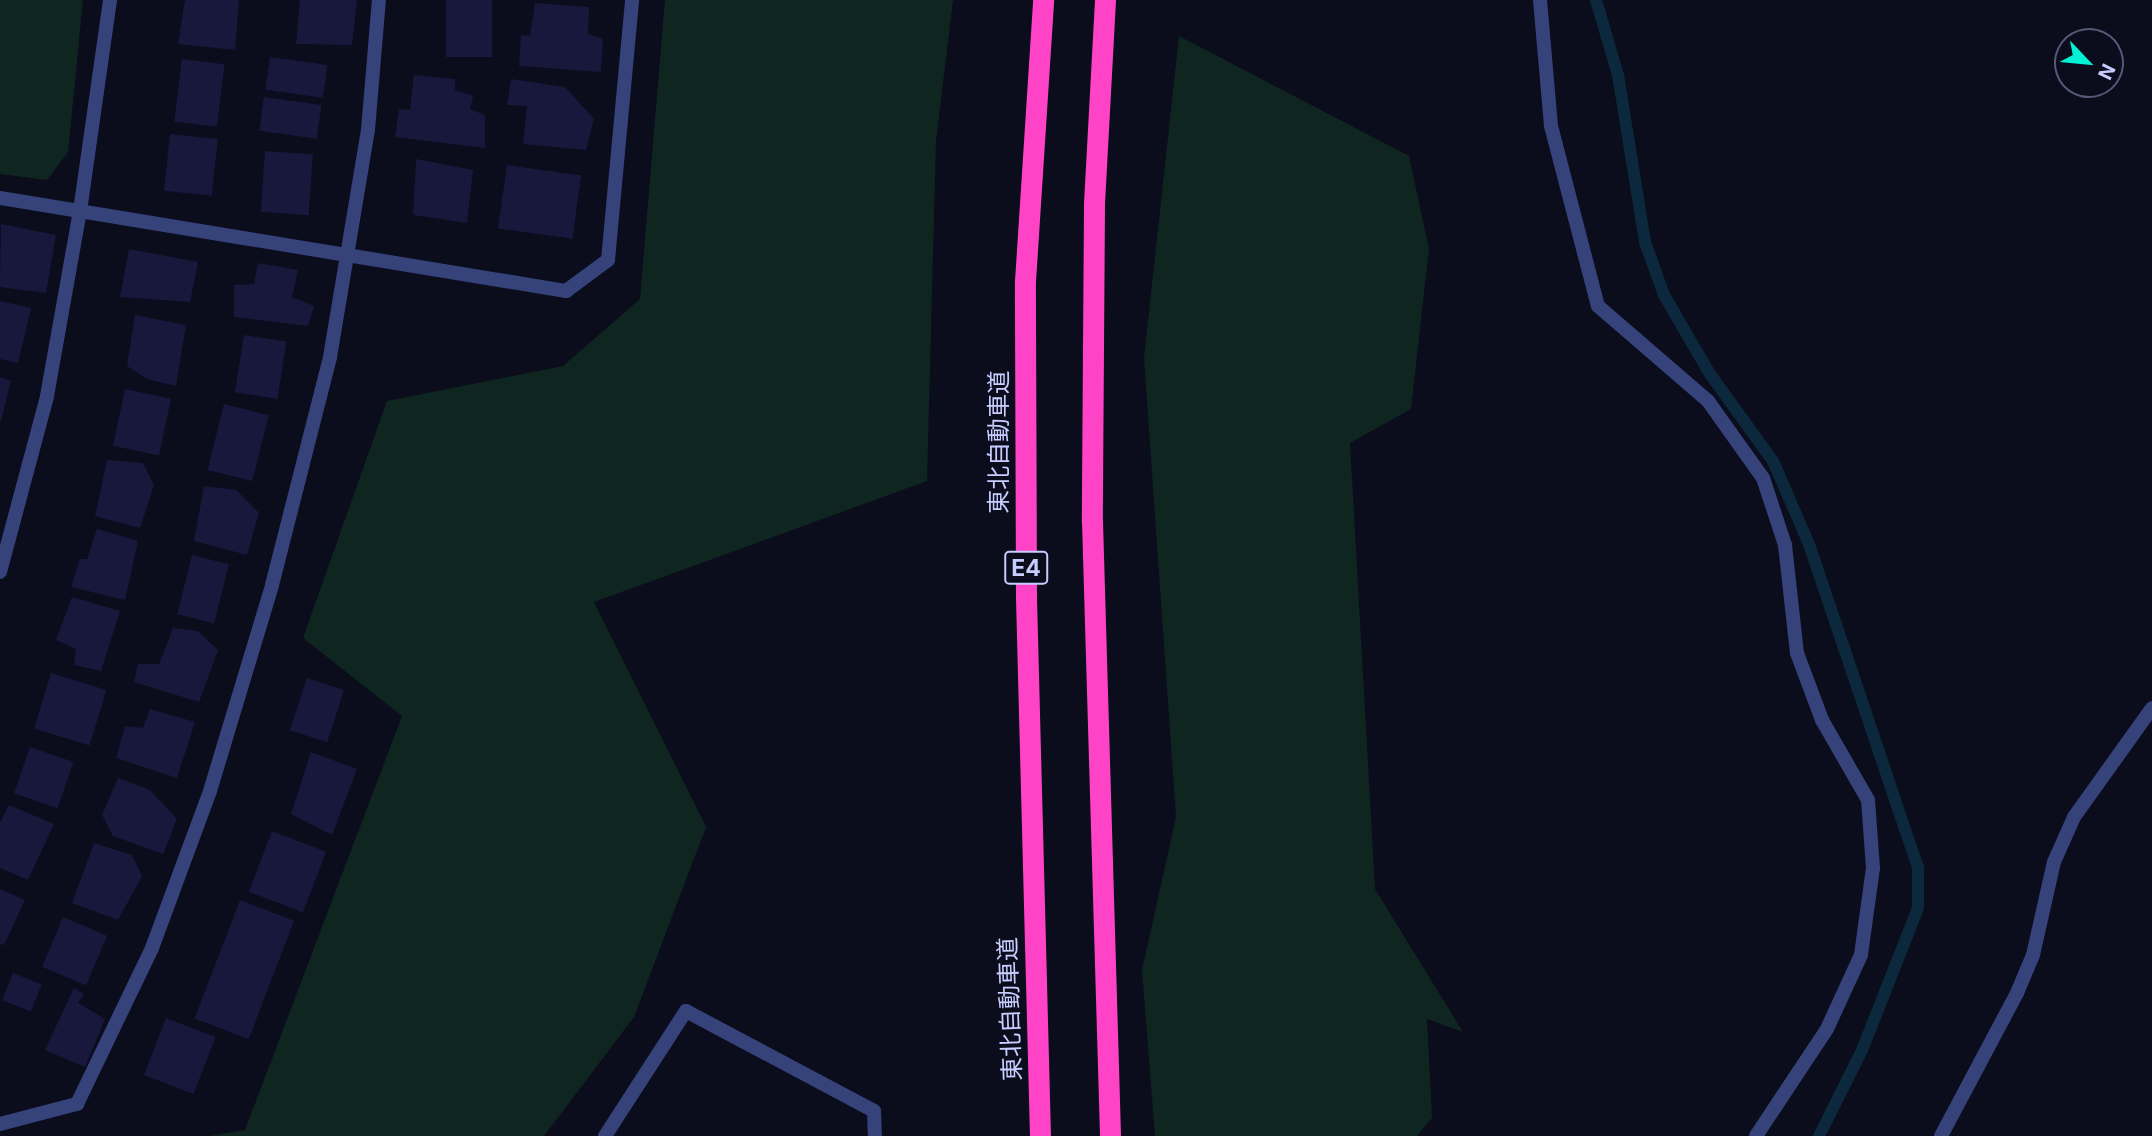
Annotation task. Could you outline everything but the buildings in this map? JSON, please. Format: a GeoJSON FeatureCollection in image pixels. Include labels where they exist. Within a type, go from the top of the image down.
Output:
{"type":"FeatureCollection","features":[{"type":"Feature","properties":{"kind":"highway","name":"東北自動車道"},"geometry":{"type":"LineString","coordinates":[[1040,1136],[1026,597],[1025,281],[1044,0]]}},
{"type":"Feature","properties":{"kind":"highway"},"geometry":{"type":"LineString","coordinates":[[1105,0],[1094,205],[1092,521],[1110,1136]]}},
{"type":"Feature","properties":{"kind":"street"},"geometry":{"type":"LineString","coordinates":[[0,572],[47,396],[80,211],[110,0]]}},
{"type":"Feature","properties":{"kind":"street"},"geometry":{"type":"LineString","coordinates":[[0,1124],[77,1104],[152,948],[210,792],[272,585],[330,357],[368,130],[379,0]]}},
{"type":"Feature","properties":{"kind":"street"},"geometry":{"type":"LineString","coordinates":[[0,198],[348,253],[566,291],[608,260],[632,0]]}},
{"type":"Feature","properties":{"kind":"street"},"geometry":{"type":"LineString","coordinates":[[1540,0],[1551,126],[1598,306],[1708,401],[1763,478],[1785,545],[1797,653],[1822,720],[1868,800],[1874,868],[1861,955],[1827,1029],[1756,1136]]}},
{"type":"Feature","properties":{"kind":"street"},"geometry":{"type":"LineString","coordinates":[[1941,1136],[2033,955],[2053,862],[2074,817],[2152,708]]}},
{"type":"Feature","properties":{"kind":"street"},"geometry":{"type":"LineString","coordinates":[[605,1136],[686,1011],[874,1111],[875,1136]]}},
{"type":"Feature","properties":{"kind":"green space"},"geometry":{"type":"Polygon","coordinates":[[[0,0],[83,0],[68,152],[47,180],[0,174],[0,0]]]}},
{"type":"Feature","properties":{"kind":"green space"},"geometry":{"type":"Polygon","coordinates":[[[665,0],[953,0],[936,141],[927,481],[594,602],[706,827],[634,1017],[544,1136],[210,1136],[245,1130],[402,716],[303,638],[387,401],[563,366],[640,299],[665,0]]]}},
{"type":"Feature","properties":{"kind":"green space"},"geometry":{"type":"Polygon","coordinates":[[[1179,36],[1409,156],[1429,249],[1411,409],[1350,443],[1375,889],[1463,1032],[1427,1019],[1432,1118],[1417,1136],[1155,1136],[1142,970],[1176,817],[1144,358],[1179,36]]]}},
{"type":"Feature","properties":{"kind":"waterway"},"geometry":{"type":"LineString","coordinates":[[1596,0],[1618,75],[1645,242],[1664,295],[1710,374],[1773,461],[1809,544],[1918,867],[1918,908],[1862,1050],[1819,1136]]}}]}
